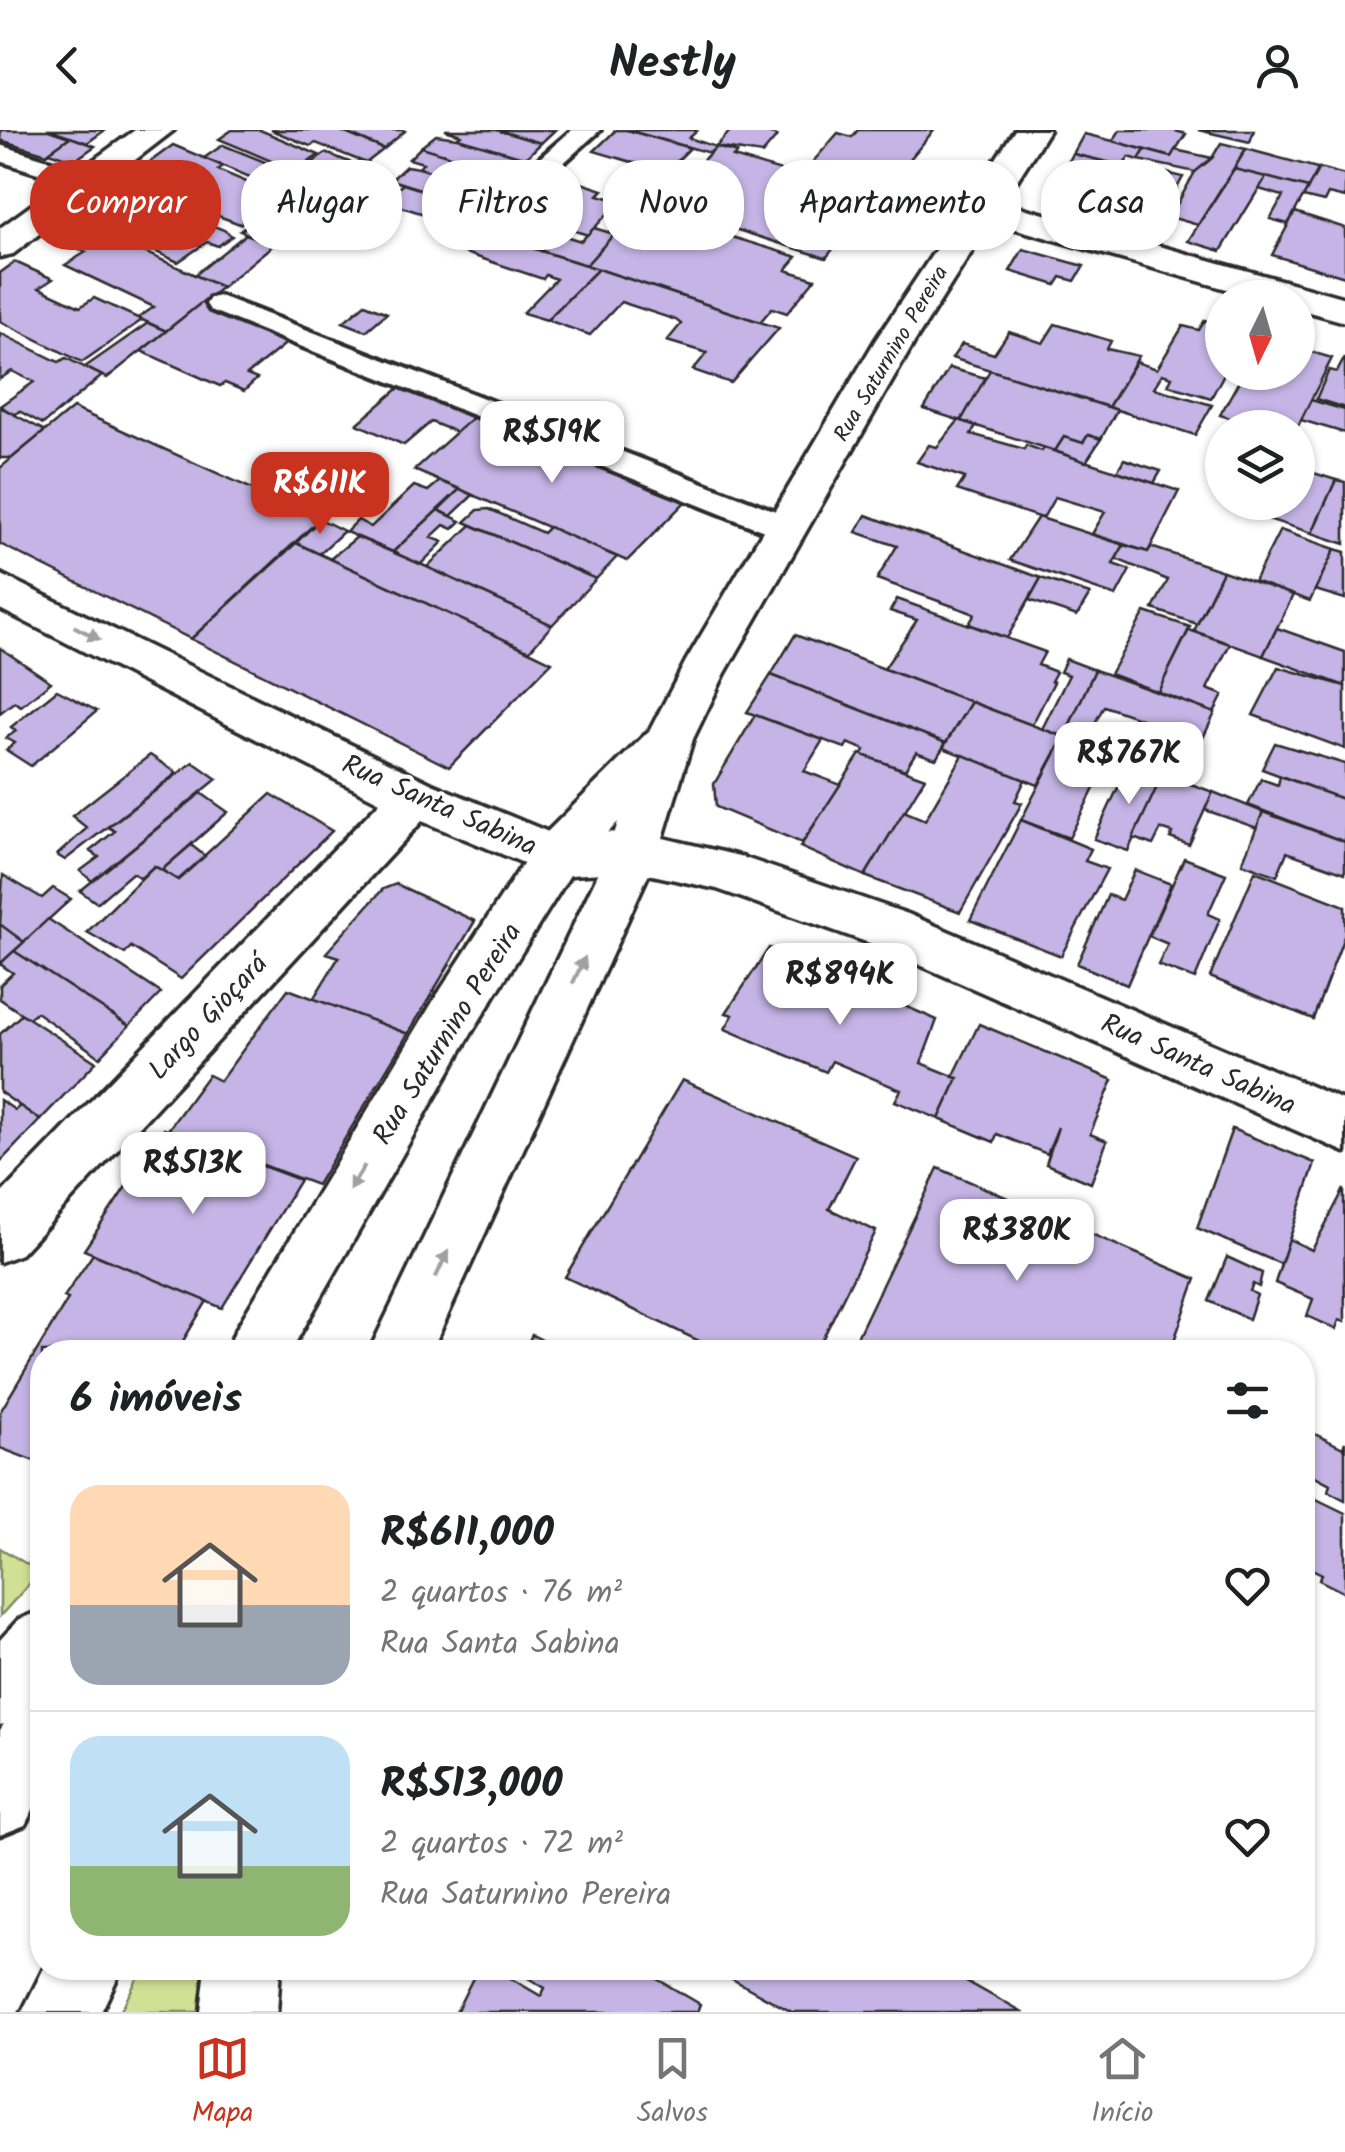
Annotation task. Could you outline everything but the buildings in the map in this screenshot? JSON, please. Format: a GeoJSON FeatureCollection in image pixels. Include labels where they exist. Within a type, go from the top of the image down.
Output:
{"type":"FeatureCollection","features":[{"type":"Feature","properties":{"kind":"street"},"geometry":{"type":"LineString","coordinates":[[119,160],[158,130]]}},
{"type":"Feature","properties":{"kind":"street","name":"Rua Saturnino Pereira"},"geometry":{"type":"LineString","coordinates":[[1012,160],[1032,130]]}},
{"type":"Feature","properties":{"kind":"street"},"geometry":{"type":"LineString","coordinates":[[1021,219],[1345,310]]}},
{"type":"Feature","properties":{"kind":"street"},"geometry":{"type":"LineString","coordinates":[[0,246],[30,225]]}},
{"type":"Feature","properties":{"kind":"street","name":"Rua Saturnino Pereira"},"geometry":{"type":"LineString","coordinates":[[406,1340],[634,851],[669,738],[785,528],[954,250]]}},
{"type":"Feature","properties":{"kind":"street","name":"Rua Santa Sabina"},"geometry":{"type":"LineString","coordinates":[[0,590],[415,797],[555,856],[634,851],[722,870],[890,929],[1345,1127]]}},
{"type":"Feature","properties":{"kind":"street","name":"Rua Saturnino Pereira"},"geometry":{"type":"LineString","coordinates":[[264,1340],[453,1016],[555,856],[669,738]]}},
{"type":"Feature","properties":{"kind":"street","name":"Largo Gioçará"},"geometry":{"type":"LineString","coordinates":[[0,1235],[415,797]]}},
{"type":"Feature","properties":{"kind":"street"},"geometry":{"type":"LineString","coordinates":[[0,1692],[30,1658]]}},
{"type":"Feature","properties":{"kind":"street"},"geometry":{"type":"LineString","coordinates":[[0,1800],[30,1745]]}},
{"type":"Feature","properties":{"kind":"street"},"geometry":{"type":"LineString","coordinates":[[60,2012],[78,1980]]}},
{"type":"Feature","properties":{"kind":"street"},"geometry":{"type":"LineString","coordinates":[[239,2012],[242,1980]]}},
{"type":"Feature","properties":{"kind":"lane"},"geometry":{"type":"LineString","coordinates":[[554,160],[588,130]]}},
{"type":"Feature","properties":{"kind":"lane"},"geometry":{"type":"LineString","coordinates":[[0,153],[30,163]]}},
{"type":"Feature","properties":{"kind":"lane"},"geometry":{"type":"LineString","coordinates":[[220,304],[785,528]]}},
{"type":"Feature","properties":{"kind":"green space"},"geometry":{"type":"Polygon","coordinates":[[[0,1548],[30,1566],[30,1583],[0,1616],[0,1548]]]}},
{"type":"Feature","properties":{"kind":"green space"},"geometry":{"type":"Polygon","coordinates":[[[137,1980],[203,1980],[202,2012],[120,2012],[137,1980]]]}}]}
